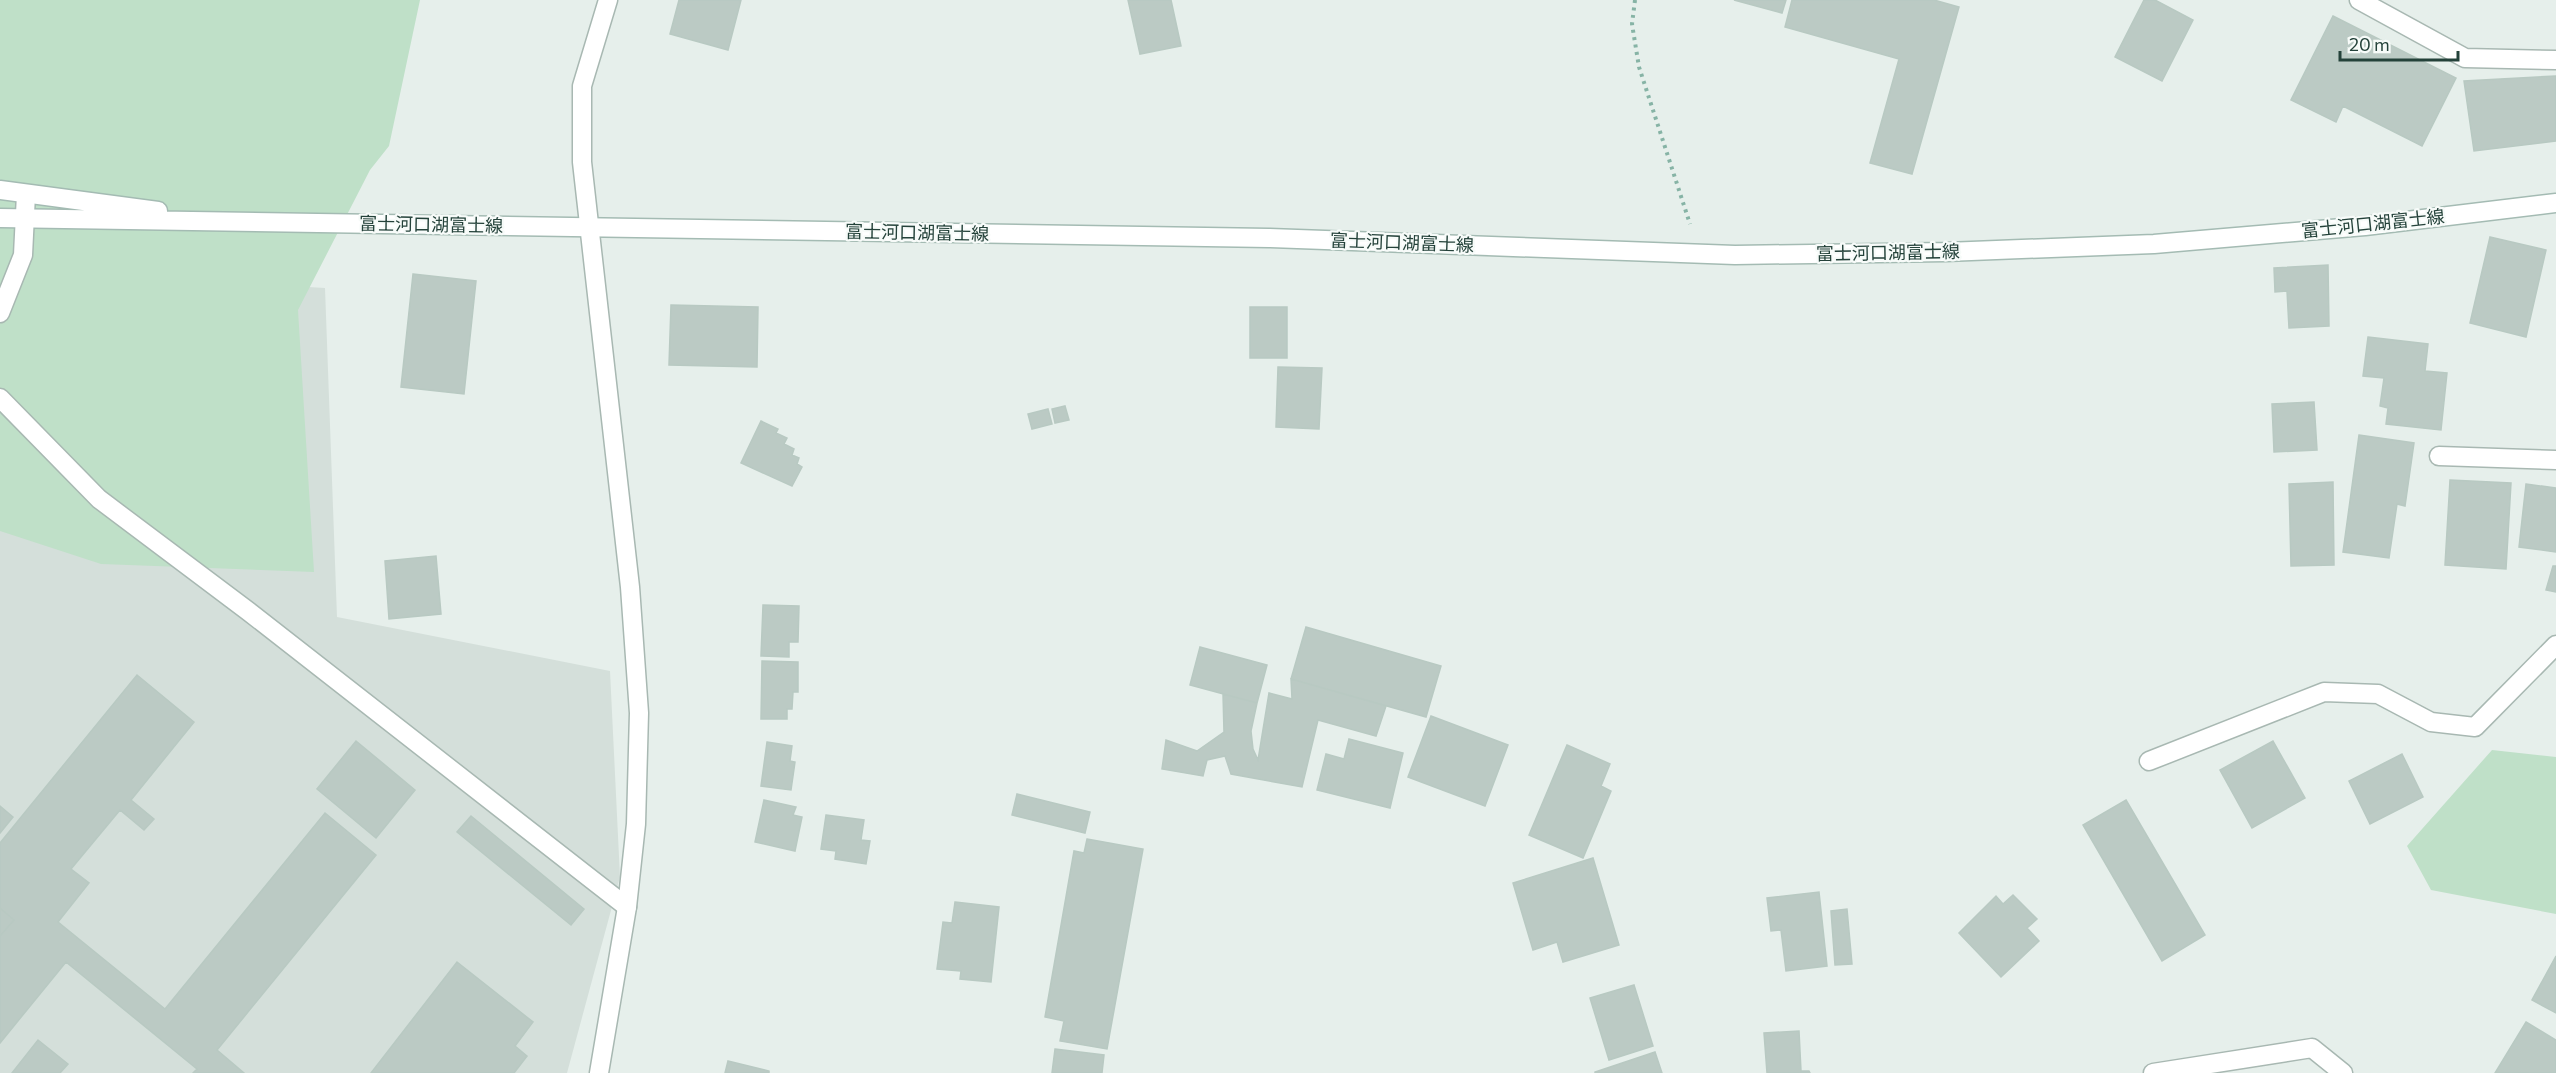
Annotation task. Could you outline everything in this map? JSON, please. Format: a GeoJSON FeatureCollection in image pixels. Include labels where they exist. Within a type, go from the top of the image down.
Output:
{"type":"FeatureCollection","features":[{"type":"Feature","properties":{"kind":"main road"},"geometry":{"type":"LineString","coordinates":[[599,1073],[627,907],[636,824],[639,713],[630,586],[582,162],[582,86],[608,0]]}},
{"type":"Feature","properties":{"kind":"main road"},"geometry":{"type":"LineString","coordinates":[[2360,0],[2465,58],[2556,60]]}},
{"type":"Feature","properties":{"kind":"main road","name":"富士河口湖富士線"},"geometry":{"type":"LineString","coordinates":[[0,190],[247,222]]}},
{"type":"Feature","properties":{"kind":"main road"},"geometry":{"type":"LineString","coordinates":[[0,313],[22,255],[26,194]]}},
{"type":"Feature","properties":{"kind":"main road","name":"富士河口湖富士線"},"geometry":{"type":"LineString","coordinates":[[0,218],[1257,238],[1700,253],[1946,252],[2154,244],[2365,226],[2556,202]]}},
{"type":"Feature","properties":{"kind":"main road"},"geometry":{"type":"LineString","coordinates":[[0,398],[99,499],[248,611],[627,907]]}},
{"type":"Feature","properties":{"kind":"main road"},"geometry":{"type":"LineString","coordinates":[[2439,456],[2556,460]]}},
{"type":"Feature","properties":{"kind":"main road"},"geometry":{"type":"LineString","coordinates":[[2150,761],[2324,692],[2378,694],[2431,723],[2475,727],[2556,645]]}},
{"type":"Feature","properties":{"kind":"main road"},"geometry":{"type":"LineString","coordinates":[[2153,1073],[2312,1048],[2343,1073]]}},
{"type":"Feature","properties":{"kind":"path"},"geometry":{"type":"LineString","coordinates":[[1635,0],[1632,24],[1639,67],[1700,253]]}},
{"type":"Feature","properties":{"kind":"shaded area"},"geometry":{"type":"Polygon","coordinates":[[[0,268],[325,288],[337,617],[610,671],[620,877],[567,1073],[0,1073],[0,268]]]}},
{"type":"Feature","properties":{"kind":"green space"},"geometry":{"type":"Polygon","coordinates":[[[0,0],[420,0],[389,146],[370,170],[298,310],[314,572],[101,564],[0,531],[0,0]]]}},
{"type":"Feature","properties":{"kind":"green space"},"geometry":{"type":"Polygon","coordinates":[[[2492,750],[2556,757],[2556,914],[2431,890],[2407,846],[2492,750]]]}},
{"type":"Feature","properties":{"kind":"building"},"geometry":{"type":"Polygon","coordinates":[[[679,0],[741,0],[728,50],[670,34],[679,0]]]}},
{"type":"Feature","properties":{"kind":"building"},"geometry":{"type":"Polygon","coordinates":[[[1128,0],[1171,0],[1181,46],[1140,54],[1128,0]]]}},
{"type":"Feature","properties":{"kind":"building"},"geometry":{"type":"Polygon","coordinates":[[[1734,0],[1786,0],[1782,13],[1734,0]]]}},
{"type":"Feature","properties":{"kind":"building"},"geometry":{"type":"Polygon","coordinates":[[[1792,0],[1934,0],[1959,7],[1912,174],[1870,163],[1899,59],[1785,27],[1792,0]]]}},
{"type":"Feature","properties":{"kind":"building"},"geometry":{"type":"Polygon","coordinates":[[[2144,0],[2155,0],[2193,20],[2162,81],[2115,57],[2144,0]]]}},
{"type":"Feature","properties":{"kind":"building"},"geometry":{"type":"Polygon","coordinates":[[[2333,16],[2456,78],[2422,146],[2343,106],[2336,122],[2291,100],[2333,16]]]}},
{"type":"Feature","properties":{"kind":"building"},"geometry":{"type":"Polygon","coordinates":[[[2556,76],[2556,141],[2474,151],[2464,81],[2556,76]]]}},
{"type":"Feature","properties":{"kind":"building"},"geometry":{"type":"Polygon","coordinates":[[[2490,237],[2546,250],[2526,337],[2470,323],[2490,237]]]}},
{"type":"Feature","properties":{"kind":"building"},"geometry":{"type":"Polygon","coordinates":[[[2328,265],[2329,326],[2289,328],[2287,291],[2275,292],[2274,268],[2328,265]]]}},
{"type":"Feature","properties":{"kind":"building"},"geometry":{"type":"Polygon","coordinates":[[[413,274],[476,281],[464,394],[401,387],[413,274]]]}},
{"type":"Feature","properties":{"kind":"building"},"geometry":{"type":"Polygon","coordinates":[[[671,305],[758,307],[757,367],[669,365],[671,305]]]}},
{"type":"Feature","properties":{"kind":"building"},"geometry":{"type":"Polygon","coordinates":[[[1250,307],[1287,307],[1287,358],[1250,358],[1250,307]]]}},
{"type":"Feature","properties":{"kind":"building"},"geometry":{"type":"Polygon","coordinates":[[[2368,337],[2428,344],[2425,371],[2447,373],[2441,430],[2386,424],[2388,408],[2380,406],[2384,378],[2363,376],[2368,337]]]}},
{"type":"Feature","properties":{"kind":"building"},"geometry":{"type":"Polygon","coordinates":[[[1278,367],[1322,368],[1319,429],[1276,427],[1278,367]]]}},
{"type":"Feature","properties":{"kind":"building"},"geometry":{"type":"Polygon","coordinates":[[[2314,402],[2317,450],[2274,452],[2272,404],[2314,402]]]}},
{"type":"Feature","properties":{"kind":"building"},"geometry":{"type":"Polygon","coordinates":[[[1065,406],[1069,420],[1055,423],[1052,409],[1065,406]]]}},
{"type":"Feature","properties":{"kind":"building"},"geometry":{"type":"Polygon","coordinates":[[[1048,409],[1052,424],[1032,429],[1028,414],[1048,409]]]}},
{"type":"Feature","properties":{"kind":"building"},"geometry":{"type":"Polygon","coordinates":[[[761,421],[778,429],[776,433],[787,438],[784,444],[794,449],[792,455],[799,458],[797,464],[802,467],[792,486],[741,463],[761,421]]]}},
{"type":"Feature","properties":{"kind":"building"},"geometry":{"type":"Polygon","coordinates":[[[2359,435],[2414,443],[2405,506],[2397,504],[2389,558],[2343,552],[2359,435]]]}},
{"type":"Feature","properties":{"kind":"building"},"geometry":{"type":"Polygon","coordinates":[[[2450,480],[2511,483],[2506,569],[2445,565],[2450,480]]]}},
{"type":"Feature","properties":{"kind":"building"},"geometry":{"type":"Polygon","coordinates":[[[2333,482],[2334,565],[2291,566],[2289,484],[2333,482]]]}},
{"type":"Feature","properties":{"kind":"building"},"geometry":{"type":"Polygon","coordinates":[[[2526,484],[2556,488],[2556,552],[2519,547],[2526,484]]]}},
{"type":"Feature","properties":{"kind":"building"},"geometry":{"type":"Polygon","coordinates":[[[436,556],[441,614],[389,619],[385,561],[436,556]]]}},
{"type":"Feature","properties":{"kind":"building"},"geometry":{"type":"Polygon","coordinates":[[[2553,566],[2556,566],[2556,592],[2546,590],[2553,566]]]}},
{"type":"Feature","properties":{"kind":"building"},"geometry":{"type":"Polygon","coordinates":[[[763,605],[799,606],[798,642],[789,642],[789,657],[761,656],[763,605]]]}},
{"type":"Feature","properties":{"kind":"building"},"geometry":{"type":"Polygon","coordinates":[[[1306,627],[1441,666],[1426,717],[1291,679],[1306,627]]]}},
{"type":"Feature","properties":{"kind":"building"},"geometry":{"type":"Polygon","coordinates":[[[1200,647],[1267,665],[1257,703],[1190,685],[1200,647]]]}},
{"type":"Feature","properties":{"kind":"building"},"geometry":{"type":"Polygon","coordinates":[[[762,661],[798,662],[798,692],[793,692],[792,709],[787,709],[787,719],[761,719],[762,661]]]}},
{"type":"Feature","properties":{"kind":"building"},"geometry":{"type":"Polygon","coordinates":[[[137,675],[194,722],[131,800],[154,819],[144,830],[120,810],[71,869],[89,883],[58,922],[165,1009],[325,813],[376,855],[217,1050],[244,1073],[193,1073],[197,1069],[66,962],[0,1043],[0,936],[14,920],[0,908],[0,843],[137,675]]]}},
{"type":"Feature","properties":{"kind":"building"},"geometry":{"type":"Polygon","coordinates":[[[1291,679],[1386,706],[1376,736],[1318,720],[1302,787],[1231,774],[1225,756],[1207,760],[1203,776],[1162,769],[1166,740],[1197,751],[1224,732],[1223,694],[1257,703],[1251,731],[1253,749],[1258,760],[1269,693],[1292,699],[1291,679]]]}},
{"type":"Feature","properties":{"kind":"building"},"geometry":{"type":"Polygon","coordinates":[[[1431,716],[1508,745],[1485,806],[1408,777],[1431,716]]]}},
{"type":"Feature","properties":{"kind":"building"},"geometry":{"type":"Polygon","coordinates":[[[1349,739],[1403,753],[1390,808],[1317,790],[1326,754],[1344,759],[1349,739]]]}},
{"type":"Feature","properties":{"kind":"building"},"geometry":{"type":"Polygon","coordinates":[[[356,741],[415,790],[376,838],[317,789],[356,741]]]}},
{"type":"Feature","properties":{"kind":"building"},"geometry":{"type":"Polygon","coordinates":[[[2273,741],[2305,798],[2252,828],[2220,770],[2273,741]]]}},
{"type":"Feature","properties":{"kind":"building"},"geometry":{"type":"Polygon","coordinates":[[[767,742],[792,746],[790,761],[795,762],[791,790],[761,786],[767,742]]]}},
{"type":"Feature","properties":{"kind":"building"},"geometry":{"type":"Polygon","coordinates":[[[1567,745],[1610,764],[1601,786],[1611,791],[1583,858],[1529,835],[1567,745]]]}},
{"type":"Feature","properties":{"kind":"building"},"geometry":{"type":"Polygon","coordinates":[[[2402,754],[2423,797],[2370,824],[2349,781],[2402,754]]]}},
{"type":"Feature","properties":{"kind":"building"},"geometry":{"type":"Polygon","coordinates":[[[1017,794],[1090,812],[1085,833],[1012,815],[1017,794]]]}},
{"type":"Feature","properties":{"kind":"building"},"geometry":{"type":"Polygon","coordinates":[[[764,800],[796,807],[793,815],[802,817],[795,851],[755,842],[764,800]]]}},
{"type":"Feature","properties":{"kind":"building"},"geometry":{"type":"Polygon","coordinates":[[[2126,800],[2205,935],[2162,961],[2083,825],[2126,800]]]}},
{"type":"Feature","properties":{"kind":"building"},"geometry":{"type":"Polygon","coordinates":[[[0,806],[13,817],[0,833],[0,806]]]}},
{"type":"Feature","properties":{"kind":"building"},"geometry":{"type":"Polygon","coordinates":[[[826,815],[864,820],[861,840],[870,841],[866,864],[835,859],[836,851],[821,849],[826,815]]]}},
{"type":"Feature","properties":{"kind":"building"},"geometry":{"type":"Polygon","coordinates":[[[471,816],[584,909],[571,925],[457,832],[471,816]]]}},
{"type":"Feature","properties":{"kind":"building"},"geometry":{"type":"Polygon","coordinates":[[[1087,839],[1143,849],[1107,1049],[1060,1041],[1064,1021],[1045,1017],[1074,851],[1084,853],[1087,839]]]}},
{"type":"Feature","properties":{"kind":"building"},"geometry":{"type":"Polygon","coordinates":[[[1593,858],[1619,945],[1563,962],[1557,942],[1533,950],[1513,883],[1593,858]]]}},
{"type":"Feature","properties":{"kind":"building"},"geometry":{"type":"Polygon","coordinates":[[[1819,892],[1827,966],[1786,971],[1781,930],[1771,931],[1767,898],[1819,892]]]}},
{"type":"Feature","properties":{"kind":"building"},"geometry":{"type":"Polygon","coordinates":[[[2013,895],[2037,919],[2027,928],[2039,941],[2001,977],[1959,933],[1996,896],[2003,904],[2013,895]]]}},
{"type":"Feature","properties":{"kind":"building"},"geometry":{"type":"Polygon","coordinates":[[[955,902],[999,907],[991,982],[960,979],[961,971],[937,969],[943,922],[952,923],[955,902]]]}},
{"type":"Feature","properties":{"kind":"building"},"geometry":{"type":"Polygon","coordinates":[[[0,908],[14,920],[0,936],[0,908]]]}},
{"type":"Feature","properties":{"kind":"building"},"geometry":{"type":"Polygon","coordinates":[[[1847,909],[1852,964],[1835,965],[1831,911],[1847,909]]]}},
{"type":"Feature","properties":{"kind":"building"},"geometry":{"type":"Polygon","coordinates":[[[2556,956],[2556,1013],[2532,1000],[2556,956]]]}},
{"type":"Feature","properties":{"kind":"building"},"geometry":{"type":"Polygon","coordinates":[[[457,962],[533,1022],[515,1046],[527,1056],[514,1073],[371,1073],[457,962]]]}},
{"type":"Feature","properties":{"kind":"building"},"geometry":{"type":"Polygon","coordinates":[[[1634,985],[1653,1046],[1609,1060],[1590,998],[1634,985]]]}},
{"type":"Feature","properties":{"kind":"building"},"geometry":{"type":"Polygon","coordinates":[[[2526,1022],[2556,1040],[2556,1073],[2495,1073],[2526,1022]]]}},
{"type":"Feature","properties":{"kind":"building"},"geometry":{"type":"Polygon","coordinates":[[[1799,1031],[1801,1071],[1810,1073],[1767,1073],[1764,1033],[1799,1031]]]}},
{"type":"Feature","properties":{"kind":"building"},"geometry":{"type":"Polygon","coordinates":[[[38,1040],[68,1064],[60,1073],[12,1073],[38,1040]]]}},
{"type":"Feature","properties":{"kind":"building"},"geometry":{"type":"Polygon","coordinates":[[[1055,1049],[1104,1055],[1102,1073],[1052,1073],[1055,1049]]]}},
{"type":"Feature","properties":{"kind":"building"},"geometry":{"type":"Polygon","coordinates":[[[1655,1052],[1662,1073],[1595,1073],[1595,1072],[1655,1052]]]}},
{"type":"Feature","properties":{"kind":"building"},"geometry":{"type":"Polygon","coordinates":[[[728,1061],[769,1071],[769,1073],[725,1073],[728,1061]]]}}]}
